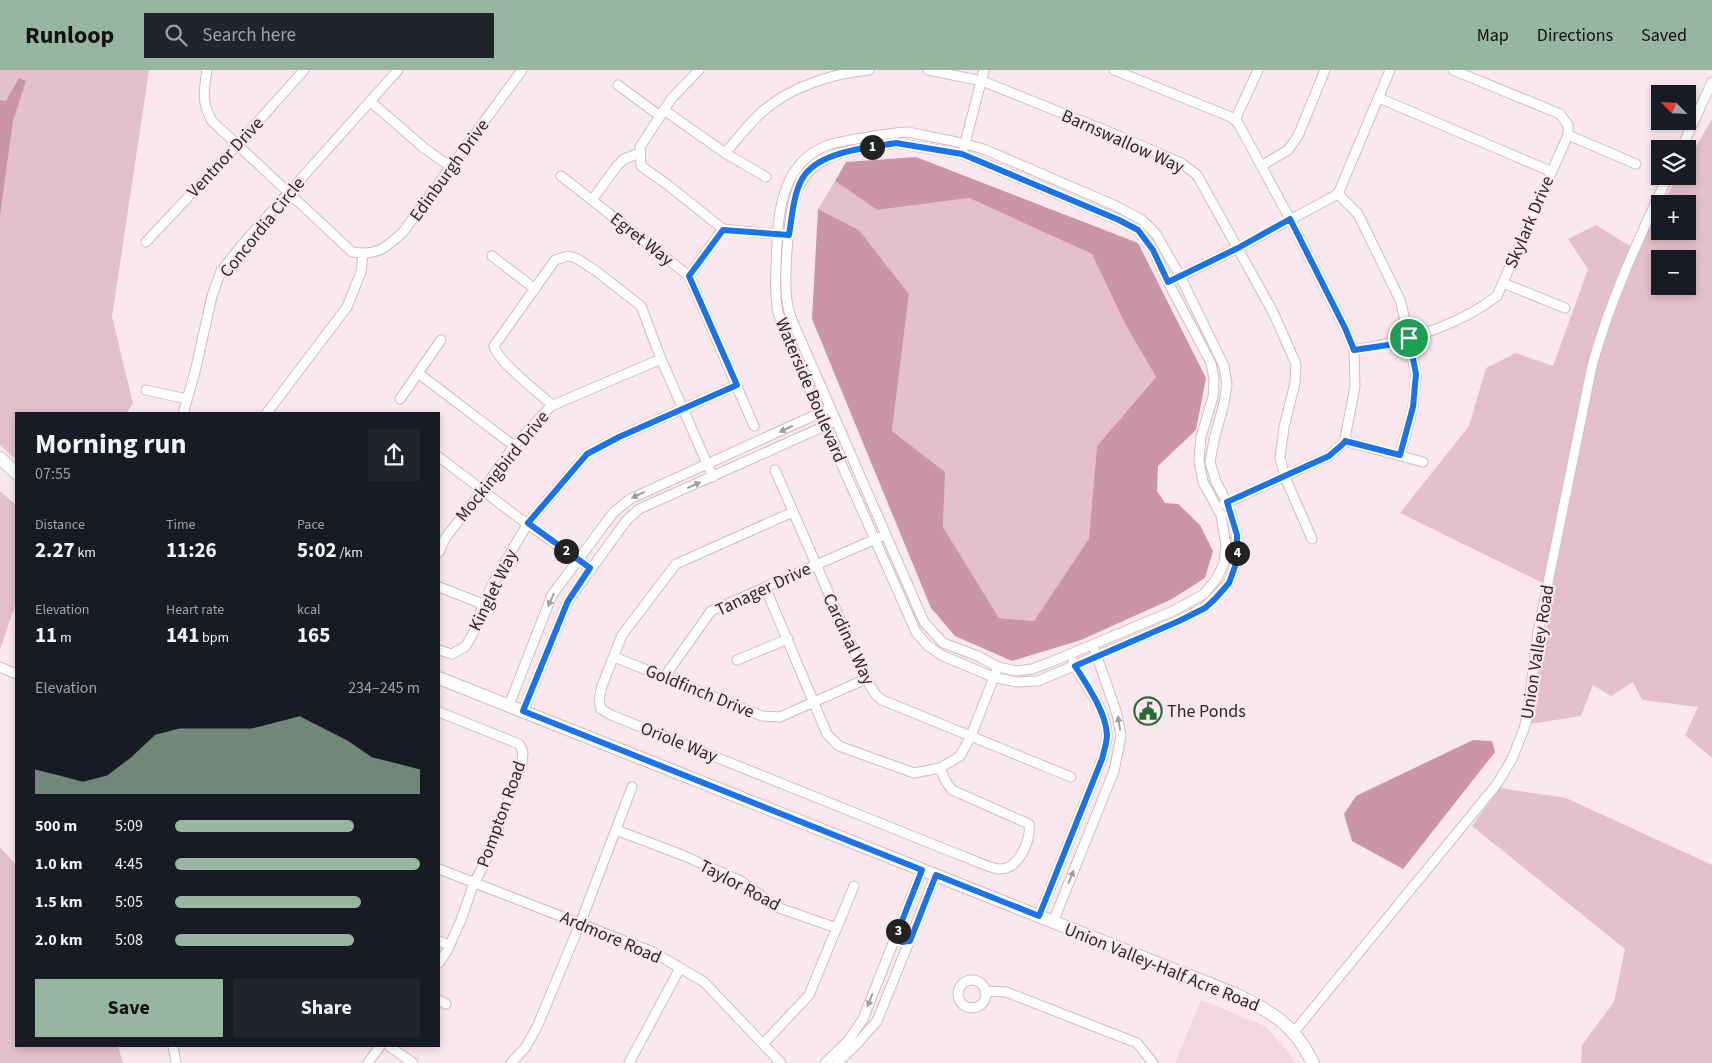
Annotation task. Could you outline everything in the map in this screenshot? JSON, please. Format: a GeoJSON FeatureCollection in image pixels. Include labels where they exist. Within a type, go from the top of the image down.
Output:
{"type":"FeatureCollection","features":[{"type":"Feature","properties":{"kind":"street"},"geometry":{"type":"LineString","coordinates":[[207,70],[203,96],[205,110],[212,121],[352,252],[363,254],[360,272],[347,307],[268,412]]}},
{"type":"Feature","properties":{"kind":"street","name":"Ventnor Drive"},"geometry":{"type":"LineString","coordinates":[[146,242],[304,70]]}},
{"type":"Feature","properties":{"kind":"street","name":"Concordia Circle"},"geometry":{"type":"LineString","coordinates":[[184,412],[195,372],[212,296],[221,271],[398,70]]}},
{"type":"Feature","properties":{"kind":"street","name":"Edinburgh Drive"},"geometry":{"type":"LineString","coordinates":[[363,254],[386,248],[403,232],[522,70]]}},
{"type":"Feature","properties":{"kind":"street"},"geometry":{"type":"LineString","coordinates":[[698,70],[672,98],[640,147],[641,166],[668,185],[723,230],[789,235]]}},
{"type":"Feature","properties":{"kind":"street"},"geometry":{"type":"LineString","coordinates":[[725,154],[763,110],[792,92],[823,78],[869,70]]}},
{"type":"Feature","properties":{"kind":"street","name":"Barnswallow Way"},"geometry":{"type":"LineString","coordinates":[[928,70],[982,81],[1105,130],[1180,163],[1197,175],[1273,312],[1296,364],[1295,383],[1284,427],[1280,458],[1284,477],[1312,539]]}},
{"type":"Feature","properties":{"kind":"street"},"geometry":{"type":"LineString","coordinates":[[962,154],[984,70]]}},
{"type":"Feature","properties":{"kind":"street"},"geometry":{"type":"LineString","coordinates":[[1114,70],[1231,117],[1238,123],[1290,219],[1345,328],[1354,350],[1355,387],[1344,443],[1329,456],[1217,508]]}},
{"type":"Feature","properties":{"kind":"street"},"geometry":{"type":"LineString","coordinates":[[1234,120],[1258,70]]}},
{"type":"Feature","properties":{"kind":"street"},"geometry":{"type":"LineString","coordinates":[[1261,166],[1288,150],[1298,136],[1325,70]]}},
{"type":"Feature","properties":{"kind":"street"},"geometry":{"type":"LineString","coordinates":[[1168,282],[1238,248],[1338,194],[1390,70]]}},
{"type":"Feature","properties":{"kind":"street"},"geometry":{"type":"LineString","coordinates":[[1453,70],[1467,72],[1560,114],[1568,125],[1568,135],[1636,164]]}},
{"type":"Feature","properties":{"kind":"street"},"geometry":{"type":"LineString","coordinates":[[1685,140],[1712,82]]}},
{"type":"Feature","properties":{"kind":"street"},"geometry":{"type":"LineString","coordinates":[[618,86],[725,154],[766,177]]}},
{"type":"Feature","properties":{"kind":"street"},"geometry":{"type":"LineString","coordinates":[[1379,98],[1550,171]]}},
{"type":"Feature","properties":{"kind":"street"},"geometry":{"type":"LineString","coordinates":[[370,101],[424,148],[451,167]]}},
{"type":"Feature","properties":{"kind":"street","name":"Waterside Boulevard"},"geometry":{"type":"LineString","coordinates":[[908,132],[965,143],[1116,206],[1142,220],[1156,234],[1180,276],[1224,366],[1227,384],[1210,462],[1216,482],[1227,502],[1237,535],[1237,561],[1229,583],[1205,608],[1038,681],[1017,682],[994,677],[941,655],[927,645],[916,632],[825,427],[778,313],[775,294],[777,234],[781,201],[787,184],[795,170],[809,156],[825,146],[884,133],[908,132]]}},
{"type":"Feature","properties":{"kind":"street","name":"Skylark Drive"},"geometry":{"type":"LineString","coordinates":[[1354,350],[1388,345],[1445,325],[1484,306],[1497,296],[1550,171],[1568,135]]}},
{"type":"Feature","properties":{"kind":"street","name":"Waterside Boulevard"},"geometry":{"type":"LineString","coordinates":[[896,143],[962,154],[1119,220],[1138,230],[1153,250],[1211,363],[1214,379],[1213,397],[1201,437],[1199,461],[1203,482],[1221,515],[1226,545],[1224,563],[1217,578],[1204,594],[1173,611],[1032,669],[1016,671],[998,667],[978,656],[943,643],[924,622],[789,310],[786,287],[789,235],[795,197],[803,178],[814,167],[835,154],[896,143]]}},
{"type":"Feature","properties":{"kind":"street"},"geometry":{"type":"LineString","coordinates":[[592,200],[616,166],[624,159],[640,153]]}},
{"type":"Feature","properties":{"kind":"street","name":"Egret Way"},"geometry":{"type":"LineString","coordinates":[[561,176],[689,276],[754,426]]}},
{"type":"Feature","properties":{"kind":"street","name":"Union Valley Road"},"geometry":{"type":"LineString","coordinates":[[1294,1032],[1497,784],[1518,745],[1526,718],[1538,632],[1594,357],[1619,284],[1664,185]]}},
{"type":"Feature","properties":{"kind":"street"},"geometry":{"type":"LineString","coordinates":[[1338,194],[1358,214],[1401,302],[1416,374],[1413,407],[1400,455]]}},
{"type":"Feature","properties":{"kind":"street"},"geometry":{"type":"LineString","coordinates":[[689,276],[723,230]]}},
{"type":"Feature","properties":{"kind":"street"},"geometry":{"type":"LineString","coordinates":[[492,256],[535,289]]}},
{"type":"Feature","properties":{"kind":"street"},"geometry":{"type":"LineString","coordinates":[[552,405],[504,362],[495,352],[494,346],[555,260],[568,256],[576,258],[596,271],[641,306],[661,359],[713,476]]}},
{"type":"Feature","properties":{"kind":"street"},"geometry":{"type":"LineString","coordinates":[[1503,283],[1565,308]]}},
{"type":"Feature","properties":{"kind":"street"},"geometry":{"type":"LineString","coordinates":[[400,400],[441,340]]}},
{"type":"Feature","properties":{"kind":"street","name":"Mockingbird Drive"},"geometry":{"type":"LineString","coordinates":[[440,550],[446,537],[514,446],[552,405],[661,359]]}},
{"type":"Feature","properties":{"kind":"street"},"geometry":{"type":"LineString","coordinates":[[418,373],[514,446]]}},
{"type":"Feature","properties":{"kind":"street","name":"Kinglet Way"},"geometry":{"type":"LineString","coordinates":[[440,650],[452,654],[466,646],[477,626],[483,604],[497,576],[528,523],[587,454],[619,437],[737,385]]}},
{"type":"Feature","properties":{"kind":"street"},"geometry":{"type":"LineString","coordinates":[[146,390],[187,400]]}},
{"type":"Feature","properties":{"kind":"street"},"geometry":{"type":"LineString","coordinates":[[509,705],[552,595],[613,513],[630,499],[831,408]]}},
{"type":"Feature","properties":{"kind":"street"},"geometry":{"type":"LineString","coordinates":[[523,711],[568,601],[590,568],[626,521],[639,509],[836,422]]}},
{"type":"Feature","properties":{"kind":"street"},"geometry":{"type":"LineString","coordinates":[[1345,441],[1423,462]]}},
{"type":"Feature","properties":{"kind":"street"},"geometry":{"type":"LineString","coordinates":[[0,458],[15,472]]}},
{"type":"Feature","properties":{"kind":"street"},"geometry":{"type":"LineString","coordinates":[[440,458],[519,518],[590,568]]}},
{"type":"Feature","properties":{"kind":"street","name":"Cardinal Way"},"geometry":{"type":"LineString","coordinates":[[775,470],[866,679],[876,695],[882,700],[1072,777]]}},
{"type":"Feature","properties":{"kind":"street","name":"Oriole Way"},"geometry":{"type":"LineString","coordinates":[[793,512],[676,564],[622,635],[602,686],[599,698],[601,709],[611,715],[957,854],[999,869],[1010,866],[1019,859],[1026,846],[1030,830],[1029,824],[952,790],[944,780],[940,768]]}},
{"type":"Feature","properties":{"kind":"street","name":"Tanager Drive"},"geometry":{"type":"LineString","coordinates":[[664,676],[711,611],[887,534]]}},
{"type":"Feature","properties":{"kind":"street"},"geometry":{"type":"LineString","coordinates":[[765,587],[828,734],[840,746],[914,773],[940,768],[960,756],[971,736],[998,667]]}},
{"type":"Feature","properties":{"kind":"street"},"geometry":{"type":"LineString","coordinates":[[440,588],[483,604]]}},
{"type":"Feature","properties":{"kind":"street"},"geometry":{"type":"LineString","coordinates":[[737,660],[788,639]]}},
{"type":"Feature","properties":{"kind":"street"},"geometry":{"type":"LineString","coordinates":[[1053,922],[1114,771],[1121,736],[1117,714],[1098,656],[1092,645]]}},
{"type":"Feature","properties":{"kind":"street"},"geometry":{"type":"LineString","coordinates":[[530,654],[544,661]]}},
{"type":"Feature","properties":{"kind":"street"},"geometry":{"type":"LineString","coordinates":[[1039,916],[1102,759],[1107,736],[1104,720],[1093,695],[1075,666],[1070,654]]}},
{"type":"Feature","properties":{"kind":"street","name":"Goldfinch Drive"},"geometry":{"type":"LineString","coordinates":[[614,657],[762,716],[780,717],[866,679]]}},
{"type":"Feature","properties":{"kind":"street"},"geometry":{"type":"LineString","coordinates":[[0,666],[15,674]]}},
{"type":"Feature","properties":{"kind":"street","name":"Union Valley-Half Acre Road"},"geometry":{"type":"LineString","coordinates":[[440,678],[1235,994],[1271,1012],[1294,1032]]}},
{"type":"Feature","properties":{"kind":"street","name":"Pompton Road"},"geometry":{"type":"LineString","coordinates":[[440,712],[519,744],[523,752],[522,763],[485,863],[474,883],[449,945],[440,961]]}},
{"type":"Feature","properties":{"kind":"street"},"geometry":{"type":"LineString","coordinates":[[511,1063],[525,1048],[537,1027],[580,924],[632,787]]}},
{"type":"Feature","properties":{"kind":"street","name":"Taylor Road"},"geometry":{"type":"LineString","coordinates":[[616,830],[682,855],[739,880],[779,908],[837,928]]}},
{"type":"Feature","properties":{"kind":"street","name":"Ardmore Road"},"geometry":{"type":"LineString","coordinates":[[440,869],[653,952],[704,982],[781,1063]]}},
{"type":"Feature","properties":{"kind":"street"},"geometry":{"type":"LineString","coordinates":[[825,1063],[848,1041],[862,1019],[922,870]]}},
{"type":"Feature","properties":{"kind":"street"},"geometry":{"type":"LineString","coordinates":[[837,1063],[854,1048],[877,1021],[936,875]]}},
{"type":"Feature","properties":{"kind":"street"},"geometry":{"type":"LineString","coordinates":[[763,1044],[809,996],[854,886]]}},
{"type":"Feature","properties":{"kind":"street"},"geometry":{"type":"LineString","coordinates":[[896,936],[902,942],[910,941]]}},
{"type":"Feature","properties":{"kind":"street"},"geometry":{"type":"LineString","coordinates":[[440,941],[449,945]]}},
{"type":"Feature","properties":{"kind":"street"},"geometry":{"type":"LineString","coordinates":[[629,1063],[680,968]]}},
{"type":"Feature","properties":{"kind":"street"},"geometry":{"type":"LineString","coordinates":[[986,991],[1006,992],[1137,1043],[1153,1063]]}},
{"type":"Feature","properties":{"kind":"street"},"geometry":{"type":"LineString","coordinates":[[1294,1032],[1313,1063]]}},
{"type":"Feature","properties":{"kind":"street"},"geometry":{"type":"LineString","coordinates":[[172,1047],[176,1063]]}},
{"type":"Feature","properties":{"kind":"street"},"geometry":{"type":"LineString","coordinates":[[368,1063],[379,1047]]}},
{"type":"Feature","properties":{"kind":"street"},"geometry":{"type":"LineString","coordinates":[[390,1047],[413,1063]]}},
{"type":"Feature","properties":{"kind":"shaded area"},"geometry":{"type":"Polygon","coordinates":[[[0,70],[149,70],[112,317],[133,403],[127,412],[15,412],[15,459],[0,445],[0,70]]]}},
{"type":"Feature","properties":{"kind":"shaded area"},"geometry":{"type":"Polygon","coordinates":[[[19,78],[26,81],[13,121],[0,215],[0,100],[6,101],[19,78]]]}},
{"type":"Feature","properties":{"kind":"shaded area"},"geometry":{"type":"Polygon","coordinates":[[[1712,119],[1712,758],[1685,735],[1698,707],[1642,700],[1633,682],[1611,696],[1593,685],[1581,716],[1530,724],[1553,588],[1400,513],[1469,426],[1486,368],[1516,353],[1553,366],[1588,269],[1568,239],[1596,225],[1635,249],[1651,221],[1651,240],[1696,240],[1696,195],[1667,195],[1673,185],[1696,185],[1696,146],[1712,119]]]}},
{"type":"Feature","properties":{"kind":"shaded area"},"geometry":{"type":"Polygon","coordinates":[[[916,157],[1138,243],[1206,378],[1196,430],[1158,466],[1157,491],[1165,503],[1178,504],[1200,525],[1213,551],[1205,578],[1172,599],[1081,640],[1012,661],[955,636],[931,608],[812,319],[818,209],[859,230],[909,294],[892,431],[945,472],[943,527],[999,618],[1034,621],[1089,539],[1097,446],[1156,377],[1125,324],[1092,254],[969,198],[877,210],[835,181],[846,162],[916,157]]]}},
{"type":"Feature","properties":{"kind":"shaded area"},"geometry":{"type":"Polygon","coordinates":[[[835,181],[877,210],[969,198],[1092,254],[1125,324],[1156,377],[1097,446],[1090,539],[1034,621],[999,618],[943,527],[944,472],[892,431],[909,294],[859,230],[818,209],[835,181]]]}},
{"type":"Feature","properties":{"kind":"shaded area"},"geometry":{"type":"Polygon","coordinates":[[[0,491],[15,504],[15,605],[0,650],[0,491]]]}},
{"type":"Feature","properties":{"kind":"shaded area"},"geometry":{"type":"Polygon","coordinates":[[[1473,740],[1492,741],[1495,752],[1403,869],[1352,841],[1344,814],[1356,796],[1473,740]]]}},
{"type":"Feature","properties":{"kind":"shaded area"},"geometry":{"type":"Polygon","coordinates":[[[1500,788],[1566,798],[1712,865],[1712,1063],[1581,1063],[1582,1045],[1614,1002],[1625,949],[1472,826],[1500,788]]]}},
{"type":"Feature","properties":{"kind":"shaded area"},"geometry":{"type":"Polygon","coordinates":[[[0,847],[15,864],[15,1047],[118,1047],[123,1063],[0,1063],[0,847]]]}},
{"type":"Feature","properties":{"kind":"shaded area"},"geometry":{"type":"Polygon","coordinates":[[[1201,1000],[1265,1026],[1290,1054],[1294,1063],[1175,1063],[1201,1000]]]}},
{"type":"Feature","properties":{"kind":"place","name":"The Ponds"},"geometry":{"type":"Point","coordinates":[1148,711]}},
{"type":"Feature","properties":{"kind":"route"},"geometry":{"type":"LineString","coordinates":[[896,143],[924,146],[962,154],[1119,220],[1138,230],[1153,250],[1168,282],[1238,248],[1290,219],[1345,328],[1354,350],[1388,345],[1409,338],[1416,374],[1413,407],[1400,455],[1345,441],[1329,456],[1227,502],[1237,535],[1237,561],[1229,583],[1215,599],[1205,608],[1179,621],[1075,666],[1093,695],[1104,720],[1107,736],[1102,759],[1039,916],[936,875],[910,941],[902,942],[896,936],[922,870],[523,711],[568,601],[590,568],[528,523],[587,454],[619,437],[737,385],[689,276],[723,230],[789,235],[795,197],[803,178],[814,167],[835,154],[896,143]]}}]}
